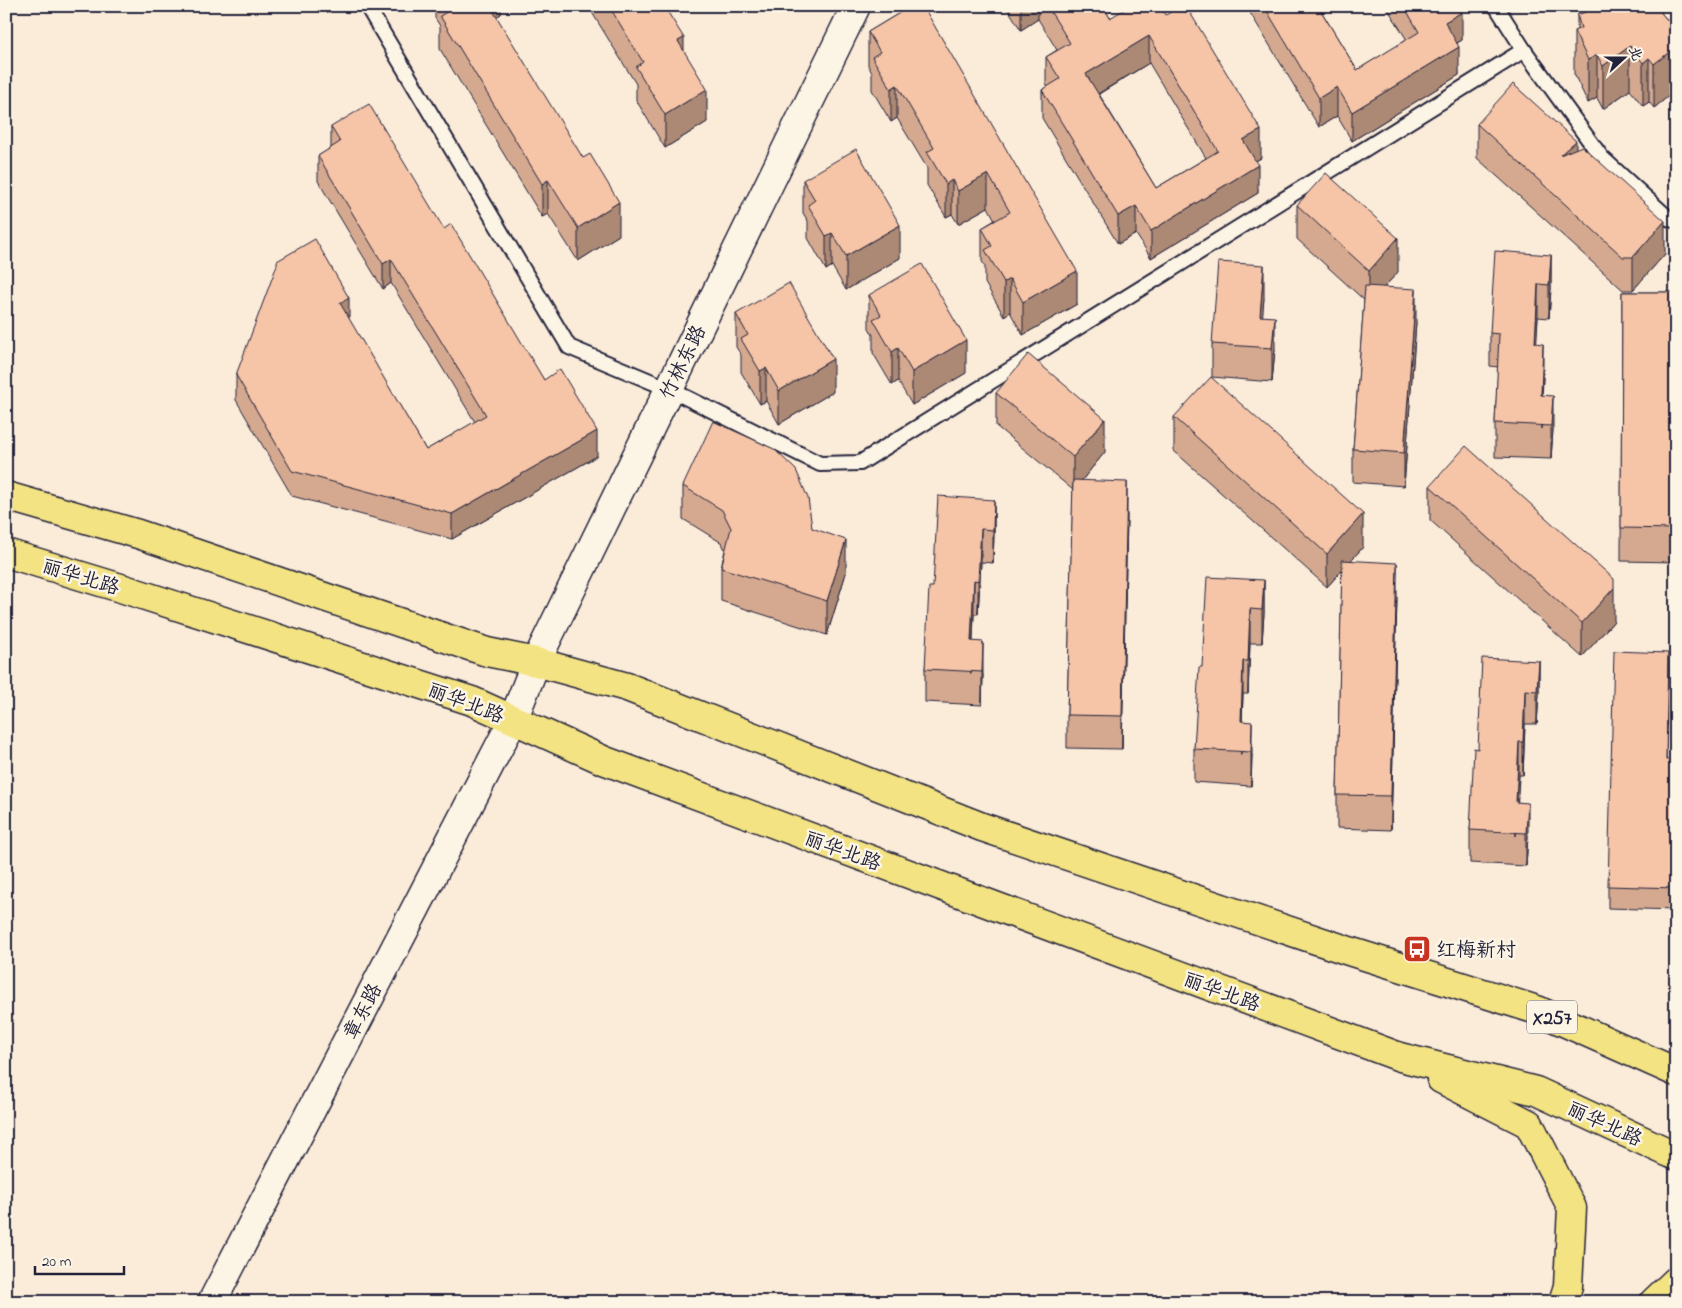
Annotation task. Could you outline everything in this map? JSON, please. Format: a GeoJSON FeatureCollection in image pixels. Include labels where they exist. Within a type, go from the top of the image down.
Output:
{"type":"FeatureCollection","features":[{"type":"Feature","properties":{"kind":"main road"},"geometry":{"type":"LineString","coordinates":[[6,496],[138,534],[486,652],[536,662]]}},
{"type":"Feature","properties":{"kind":"main road","name":"丽华北路"},"geometry":{"type":"LineString","coordinates":[[6,553],[472,701],[603,760],[1400,1057],[1536,1091],[1676,1156]]}},
{"type":"Feature","properties":{"kind":"main road","name":"X257"},"geometry":{"type":"LineString","coordinates":[[536,662],[627,687],[982,828],[1424,975],[1537,1010],[1676,1072]]}},
{"type":"Feature","properties":{"kind":"main road"},"geometry":{"type":"LineString","coordinates":[[1400,1057],[1529,1124],[1572,1208],[1568,1286],[1563,1302]]}},
{"type":"Feature","properties":{"kind":"main road"},"geometry":{"type":"LineString","coordinates":[[1654,1302],[1676,1281]]}},
{"type":"Feature","properties":{"kind":"street","name":"竹林东路"},"geometry":{"type":"LineString","coordinates":[[513,720],[536,662],[856,6]]}},
{"type":"Feature","properties":{"kind":"street","name":"章东路"},"geometry":{"type":"LineString","coordinates":[[212,1302],[513,720]]}},
{"type":"Feature","properties":{"kind":"lane"},"geometry":{"type":"LineString","coordinates":[[367,6],[569,347],[669,389],[820,464],[860,463],[1524,50]]}},
{"type":"Feature","properties":{"kind":"lane"},"geometry":{"type":"LineString","coordinates":[[1496,6],[1524,50],[1602,158],[1668,218],[1676,221]]}},
{"type":"Feature","properties":{"kind":"building"},"geometry":{"type":"Polygon","coordinates":[[[448,6],[490,6],[583,158],[590,154],[619,202],[578,228],[548,180],[542,184],[440,16],[450,10],[448,6]]]}},
{"type":"Feature","properties":{"kind":"building"},"geometry":{"type":"Polygon","coordinates":[[[609,6],[664,6],[684,38],[678,41],[707,89],[665,115],[636,67],[643,62],[609,6]]]}},
{"type":"Feature","properties":{"kind":"building"},"geometry":{"type":"Polygon","coordinates":[[[911,6],[923,6],[1077,271],[1023,302],[1010,279],[1004,282],[985,250],[992,246],[982,228],[1010,212],[988,174],[958,191],[952,180],[946,184],[927,152],[934,148],[897,85],[891,89],[872,57],[880,52],[868,32],[911,6]]]}},
{"type":"Feature","properties":{"kind":"building"},"geometry":{"type":"Polygon","coordinates":[[[1047,6],[1103,6],[1110,18],[1130,6],[1161,6],[1166,15],[1180,6],[1186,6],[1261,130],[1243,140],[1258,165],[1151,231],[1136,206],[1118,216],[1042,90],[1060,79],[1046,57],[1070,43],[1047,6]],[[1149,36],[1086,74],[1156,188],[1218,151],[1149,36]]]}},
{"type":"Feature","properties":{"kind":"building"},"geometry":{"type":"Polygon","coordinates":[[[1264,6],[1318,6],[1357,70],[1419,32],[1404,6],[1459,6],[1462,12],[1445,22],[1459,47],[1352,112],[1337,87],[1319,98],[1264,6]]]}},
{"type":"Feature","properties":{"kind":"building"},"geometry":{"type":"Polygon","coordinates":[[[1601,6],[1658,6],[1662,14],[1676,30],[1676,47],[1654,64],[1649,58],[1643,63],[1630,46],[1603,66],[1597,55],[1588,60],[1574,31],[1581,28],[1577,15],[1601,6]]]}},
{"type":"Feature","properties":{"kind":"building"},"geometry":{"type":"Polygon","coordinates":[[[1513,84],[1576,141],[1560,155],[1582,146],[1665,221],[1633,257],[1623,257],[1477,124],[1513,84]]]}},
{"type":"Feature","properties":{"kind":"building"},"geometry":{"type":"Polygon","coordinates":[[[369,104],[444,229],[451,224],[544,380],[560,369],[597,431],[452,514],[292,471],[236,375],[277,261],[315,239],[349,298],[340,303],[426,450],[486,415],[391,259],[383,264],[318,156],[340,142],[331,127],[369,104]]]}},
{"type":"Feature","properties":{"kind":"building"},"geometry":{"type":"Polygon","coordinates":[[[856,149],[900,225],[846,256],[832,233],[826,236],[808,205],[815,200],[803,180],[856,149]]]}},
{"type":"Feature","properties":{"kind":"building"},"geometry":{"type":"Polygon","coordinates":[[[1326,173],[1398,238],[1369,271],[1297,205],[1326,173]]]}},
{"type":"Feature","properties":{"kind":"building"},"geometry":{"type":"Polygon","coordinates":[[[1495,251],[1551,255],[1549,285],[1538,284],[1535,343],[1543,344],[1541,395],[1553,396],[1551,426],[1495,423],[1499,334],[1490,333],[1495,251]]]}},
{"type":"Feature","properties":{"kind":"building"},"geometry":{"type":"Polygon","coordinates":[[[1218,262],[1264,265],[1260,316],[1275,317],[1272,348],[1212,344],[1218,262]]]}},
{"type":"Feature","properties":{"kind":"building"},"geometry":{"type":"Polygon","coordinates":[[[922,264],[966,340],[912,372],[898,348],[892,352],[873,319],[881,315],[869,295],[922,264]]]}},
{"type":"Feature","properties":{"kind":"building"},"geometry":{"type":"Polygon","coordinates":[[[789,283],[833,359],[779,391],[766,368],[760,371],[741,339],[748,335],[736,314],[789,283]]]}},
{"type":"Feature","properties":{"kind":"building"},"geometry":{"type":"Polygon","coordinates":[[[1365,286],[1416,289],[1404,453],[1353,449],[1365,286]]]}},
{"type":"Feature","properties":{"kind":"building"},"geometry":{"type":"Polygon","coordinates":[[[1622,292],[1676,292],[1675,529],[1621,528],[1622,292]]]}},
{"type":"Feature","properties":{"kind":"building"},"geometry":{"type":"Polygon","coordinates":[[[1028,354],[1105,419],[1073,457],[996,393],[1028,354]]]}},
{"type":"Feature","properties":{"kind":"building"},"geometry":{"type":"Polygon","coordinates":[[[1211,377],[1363,514],[1327,554],[1174,417],[1211,377]]]}},
{"type":"Feature","properties":{"kind":"building"},"geometry":{"type":"Polygon","coordinates":[[[713,421],[774,449],[796,470],[808,498],[812,528],[846,540],[827,601],[721,568],[731,528],[722,510],[683,486],[713,421]]]}},
{"type":"Feature","properties":{"kind":"building"},"geometry":{"type":"Polygon","coordinates":[[[1466,446],[1614,579],[1614,588],[1582,623],[1430,486],[1466,446]]]}},
{"type":"Feature","properties":{"kind":"building"},"geometry":{"type":"Polygon","coordinates":[[[1073,480],[1127,482],[1122,716],[1067,715],[1073,480]]]}},
{"type":"Feature","properties":{"kind":"building"},"geometry":{"type":"Polygon","coordinates":[[[938,496],[994,500],[993,530],[981,529],[978,581],[974,580],[971,641],[983,642],[982,672],[925,669],[929,587],[933,587],[938,496]]]}},
{"type":"Feature","properties":{"kind":"building"},"geometry":{"type":"Polygon","coordinates":[[[1342,560],[1397,563],[1391,796],[1337,795],[1342,560]]]}},
{"type":"Feature","properties":{"kind":"building"},"geometry":{"type":"Polygon","coordinates":[[[1207,577],[1264,580],[1262,610],[1250,609],[1248,661],[1243,661],[1241,721],[1252,722],[1251,752],[1194,749],[1199,667],[1202,667],[1207,577]]]}},
{"type":"Feature","properties":{"kind":"building"},"geometry":{"type":"Polygon","coordinates":[[[1614,651],[1668,653],[1666,760],[1676,759],[1676,888],[1608,886],[1614,651]]]}},
{"type":"Feature","properties":{"kind":"building"},"geometry":{"type":"Polygon","coordinates":[[[1482,658],[1539,661],[1537,691],[1525,690],[1523,742],[1519,742],[1516,802],[1528,803],[1526,833],[1470,830],[1474,748],[1478,749],[1482,658]]]}},
{"type":"Feature","properties":{"kind":"place","name":"红梅新村"},"geometry":{"type":"Point","coordinates":[1417,949]}}]}
